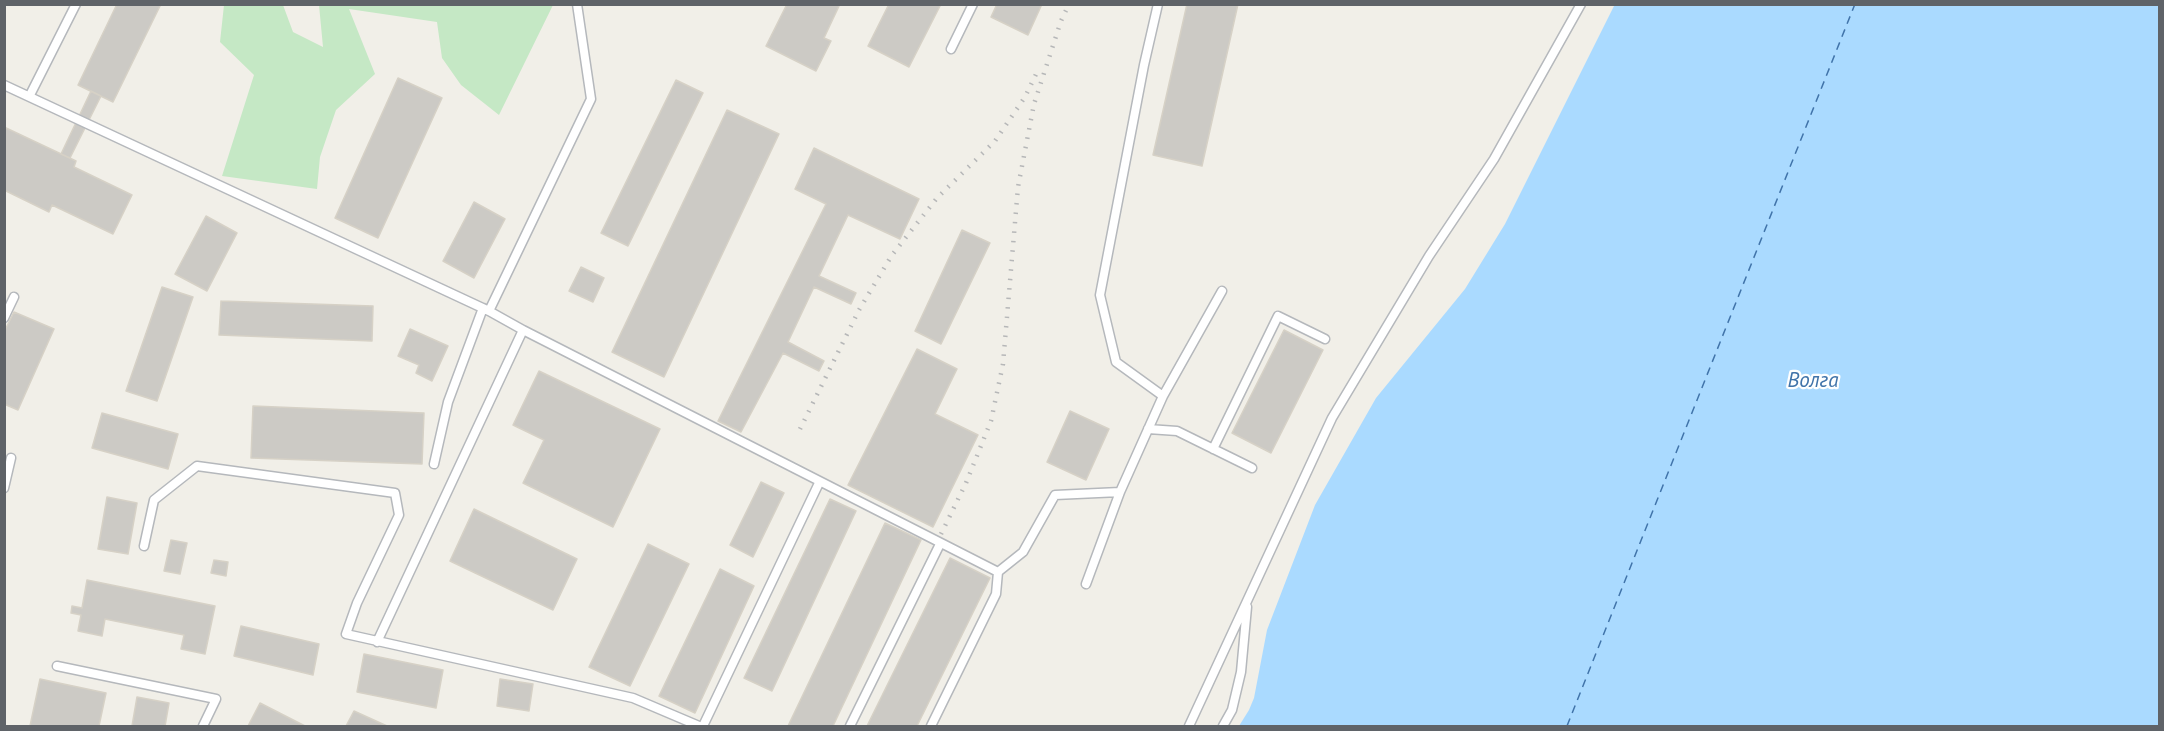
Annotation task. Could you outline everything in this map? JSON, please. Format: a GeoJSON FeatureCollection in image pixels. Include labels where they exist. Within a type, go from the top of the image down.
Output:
{"type":"FeatureCollection","features":[{"type":"Feature","properties":{"kind":"lane"},"geometry":{"type":"LineString","coordinates":[[30,95],[76,4]]}},
{"type":"Feature","properties":{"kind":"lane"},"geometry":{"type":"LineString","coordinates":[[434,464],[448,402],[486,310],[591,99],[577,4]]}},
{"type":"Feature","properties":{"kind":"lane"},"geometry":{"type":"LineString","coordinates":[[951,48],[973,4]]}},
{"type":"Feature","properties":{"kind":"lane"},"geometry":{"type":"LineString","coordinates":[[1158,4],[1144,65],[1100,295],[1116,362],[1163,396]]}},
{"type":"Feature","properties":{"kind":"lane"},"geometry":{"type":"LineString","coordinates":[[1189,726],[1332,418],[1429,256],[1494,159],[1581,4]]}},
{"type":"Feature","properties":{"kind":"lane"},"geometry":{"type":"LineString","coordinates":[[4,85],[30,95],[486,310],[819,483],[998,572]]}},
{"type":"Feature","properties":{"kind":"lane"},"geometry":{"type":"LineString","coordinates":[[1086,584],[1120,492],[1163,396],[1222,291]]}},
{"type":"Feature","properties":{"kind":"lane"},"geometry":{"type":"LineString","coordinates":[[4,318],[14,297]]}},
{"type":"Feature","properties":{"kind":"lane"},"geometry":{"type":"LineString","coordinates":[[1213,449],[1278,316],[1324,339]]}},
{"type":"Feature","properties":{"kind":"lane"},"geometry":{"type":"LineString","coordinates":[[377,642],[523,330]]}},
{"type":"Feature","properties":{"kind":"lane"},"geometry":{"type":"LineString","coordinates":[[1148,429],[1177,431],[1252,468]]}},
{"type":"Feature","properties":{"kind":"lane"},"geometry":{"type":"LineString","coordinates":[[4,488],[11,458]]}},
{"type":"Feature","properties":{"kind":"lane"},"geometry":{"type":"LineString","coordinates":[[144,546],[154,500],[197,466],[395,493],[399,515],[357,603],[346,634],[633,698],[701,726],[819,483]]}},
{"type":"Feature","properties":{"kind":"lane"},"geometry":{"type":"LineString","coordinates":[[930,726],[996,594],[998,572],[1023,552],[1055,495],[1120,492]]}},
{"type":"Feature","properties":{"kind":"lane"},"geometry":{"type":"LineString","coordinates":[[850,726],[940,544]]}},
{"type":"Feature","properties":{"kind":"lane"},"geometry":{"type":"LineString","coordinates":[[1223,726],[1232,710],[1241,672],[1248,601]]}},
{"type":"Feature","properties":{"kind":"lane"},"geometry":{"type":"LineString","coordinates":[[57,666],[216,699],[203,726]]}},
{"type":"Feature","properties":{"kind":"green space"},"geometry":{"type":"Polygon","coordinates":[[[224,5],[283,5],[293,32],[323,47],[319,5],[553,5],[499,115],[461,85],[442,58],[437,22],[349,9],[375,74],[336,110],[320,157],[317,189],[222,176],[254,75],[220,42],[224,5]]]}},
{"type":"Feature","properties":{"kind":"water","name":"Волга"},"geometry":{"type":"Polygon","coordinates":[[[1615,4],[2159,5],[2159,726],[1239,726],[1254,698],[1267,630],[1315,505],[1376,398],[1465,289],[1505,224],[1615,4]]]}},
{"type":"Feature","properties":{"kind":"building"},"geometry":{"type":"Polygon","coordinates":[[[117,4],[161,4],[113,102],[78,85],[117,4]]]}},
{"type":"Feature","properties":{"kind":"building"},"geometry":{"type":"Polygon","coordinates":[[[787,4],[840,4],[824,38],[831,41],[816,71],[766,46],[787,4]]]}},
{"type":"Feature","properties":{"kind":"building"},"geometry":{"type":"Polygon","coordinates":[[[889,4],[941,4],[909,67],[868,46],[889,4]]]}},
{"type":"Feature","properties":{"kind":"building"},"geometry":{"type":"Polygon","coordinates":[[[997,4],[1042,4],[1028,35],[991,17],[997,4]]]}},
{"type":"Feature","properties":{"kind":"building"},"geometry":{"type":"Polygon","coordinates":[[[1187,4],[1238,4],[1202,166],[1153,155],[1187,4]]]}},
{"type":"Feature","properties":{"kind":"building"},"geometry":{"type":"Polygon","coordinates":[[[398,78],[442,98],[378,238],[335,218],[398,78]]]}},
{"type":"Feature","properties":{"kind":"building"},"geometry":{"type":"Polygon","coordinates":[[[676,80],[703,93],[628,246],[601,233],[676,80]]]}},
{"type":"Feature","properties":{"kind":"building"},"geometry":{"type":"Polygon","coordinates":[[[91,91],[101,96],[70,158],[61,154],[91,91]]]}},
{"type":"Feature","properties":{"kind":"building"},"geometry":{"type":"Polygon","coordinates":[[[727,110],[779,134],[664,377],[612,352],[727,110]]]}},
{"type":"Feature","properties":{"kind":"building"},"geometry":{"type":"Polygon","coordinates":[[[4,127],[76,161],[74,167],[132,195],[113,234],[52,205],[49,212],[4,190],[4,127]]]}},
{"type":"Feature","properties":{"kind":"building"},"geometry":{"type":"Polygon","coordinates":[[[814,148],[919,199],[900,239],[848,215],[819,276],[856,293],[851,304],[814,287],[788,342],[824,361],[819,371],[783,353],[741,432],[718,421],[826,204],[795,189],[814,148]]]}},
{"type":"Feature","properties":{"kind":"building"},"geometry":{"type":"Polygon","coordinates":[[[474,202],[505,219],[474,278],[443,261],[474,202]]]}},
{"type":"Feature","properties":{"kind":"building"},"geometry":{"type":"Polygon","coordinates":[[[206,216],[237,233],[207,291],[175,274],[206,216]]]}},
{"type":"Feature","properties":{"kind":"building"},"geometry":{"type":"Polygon","coordinates":[[[962,230],[990,243],[941,344],[915,331],[962,230]]]}},
{"type":"Feature","properties":{"kind":"building"},"geometry":{"type":"Polygon","coordinates":[[[581,267],[604,278],[593,302],[569,291],[581,267]]]}},
{"type":"Feature","properties":{"kind":"building"},"geometry":{"type":"Polygon","coordinates":[[[162,287],[193,297],[157,401],[126,391],[162,287]]]}},
{"type":"Feature","properties":{"kind":"building"},"geometry":{"type":"Polygon","coordinates":[[[221,301],[373,306],[372,341],[219,335],[221,301]]]}},
{"type":"Feature","properties":{"kind":"building"},"geometry":{"type":"Polygon","coordinates":[[[14,312],[54,329],[18,410],[4,404],[4,332],[14,312]]]}},
{"type":"Feature","properties":{"kind":"building"},"geometry":{"type":"Polygon","coordinates":[[[410,329],[448,346],[432,381],[416,373],[419,365],[398,356],[410,329]]]}},
{"type":"Feature","properties":{"kind":"building"},"geometry":{"type":"Polygon","coordinates":[[[1284,330],[1323,350],[1271,453],[1232,433],[1284,330]]]}},
{"type":"Feature","properties":{"kind":"building"},"geometry":{"type":"Polygon","coordinates":[[[917,349],[957,369],[935,414],[978,435],[933,527],[848,485],[917,349]]]}},
{"type":"Feature","properties":{"kind":"building"},"geometry":{"type":"Polygon","coordinates":[[[539,371],[660,429],[613,527],[523,483],[544,440],[513,425],[539,371]]]}},
{"type":"Feature","properties":{"kind":"building"},"geometry":{"type":"Polygon","coordinates":[[[253,406],[424,413],[422,464],[251,458],[253,406]]]}},
{"type":"Feature","properties":{"kind":"building"},"geometry":{"type":"Polygon","coordinates":[[[1070,411],[1109,429],[1086,480],[1047,462],[1070,411]]]}},
{"type":"Feature","properties":{"kind":"building"},"geometry":{"type":"Polygon","coordinates":[[[102,413],[178,434],[168,469],[92,448],[102,413]]]}},
{"type":"Feature","properties":{"kind":"building"},"geometry":{"type":"Polygon","coordinates":[[[761,482],[784,493],[753,557],[730,545],[761,482]]]}},
{"type":"Feature","properties":{"kind":"building"},"geometry":{"type":"Polygon","coordinates":[[[107,497],[137,503],[128,554],[98,549],[107,497]]]}},
{"type":"Feature","properties":{"kind":"building"},"geometry":{"type":"Polygon","coordinates":[[[830,499],[856,511],[772,691],[744,678],[830,499]]]}},
{"type":"Feature","properties":{"kind":"building"},"geometry":{"type":"Polygon","coordinates":[[[474,509],[577,559],[553,610],[450,561],[474,509]]]}},
{"type":"Feature","properties":{"kind":"building"},"geometry":{"type":"Polygon","coordinates":[[[885,523],[921,540],[833,726],[788,726],[885,523]]]}},
{"type":"Feature","properties":{"kind":"building"},"geometry":{"type":"Polygon","coordinates":[[[171,540],[187,543],[180,574],[164,571],[171,540]]]}},
{"type":"Feature","properties":{"kind":"building"},"geometry":{"type":"Polygon","coordinates":[[[648,544],[689,564],[630,686],[589,667],[648,544]]]}},
{"type":"Feature","properties":{"kind":"building"},"geometry":{"type":"Polygon","coordinates":[[[950,558],[990,578],[917,726],[867,726],[950,558]]]}},
{"type":"Feature","properties":{"kind":"building"},"geometry":{"type":"Polygon","coordinates":[[[214,560],[228,562],[226,576],[211,573],[214,560]]]}},
{"type":"Feature","properties":{"kind":"building"},"geometry":{"type":"Polygon","coordinates":[[[720,569],[754,586],[695,713],[659,696],[720,569]]]}},
{"type":"Feature","properties":{"kind":"building"},"geometry":{"type":"Polygon","coordinates":[[[87,580],[215,606],[205,654],[181,649],[184,635],[105,619],[102,636],[78,631],[81,615],[71,613],[72,606],[82,608],[87,580]]]}},
{"type":"Feature","properties":{"kind":"building"},"geometry":{"type":"Polygon","coordinates":[[[241,626],[319,644],[313,675],[234,656],[241,626]]]}},
{"type":"Feature","properties":{"kind":"building"},"geometry":{"type":"Polygon","coordinates":[[[364,654],[443,670],[436,708],[357,692],[364,654]]]}},
{"type":"Feature","properties":{"kind":"building"},"geometry":{"type":"Polygon","coordinates":[[[40,679],[106,693],[99,726],[30,726],[40,679]]]}},
{"type":"Feature","properties":{"kind":"building"},"geometry":{"type":"Polygon","coordinates":[[[500,679],[533,684],[529,711],[497,706],[500,679]]]}},
{"type":"Feature","properties":{"kind":"building"},"geometry":{"type":"Polygon","coordinates":[[[137,697],[169,703],[165,726],[132,726],[137,697]]]}},
{"type":"Feature","properties":{"kind":"building"},"geometry":{"type":"Polygon","coordinates":[[[260,703],[305,726],[248,726],[260,703]]]}},
{"type":"Feature","properties":{"kind":"building"},"geometry":{"type":"Polygon","coordinates":[[[354,711],[387,726],[346,726],[354,711]]]}},
{"type":"Feature","properties":{"kind":"ferry route"},"geometry":{"type":"LineString","coordinates":[[1567,726],[1855,4]]}},
{"type":"Feature","properties":{"kind":"railway"},"geometry":{"type":"LineString","coordinates":[[941,534],[966,483],[991,421],[1003,364],[1018,187],[1034,104],[1061,21],[1069,4]]}},
{"type":"Feature","properties":{"kind":"railway"},"geometry":{"type":"LineString","coordinates":[[800,429],[859,310],[892,255],[937,198],[995,141],[1025,97],[1039,68]]}}]}
